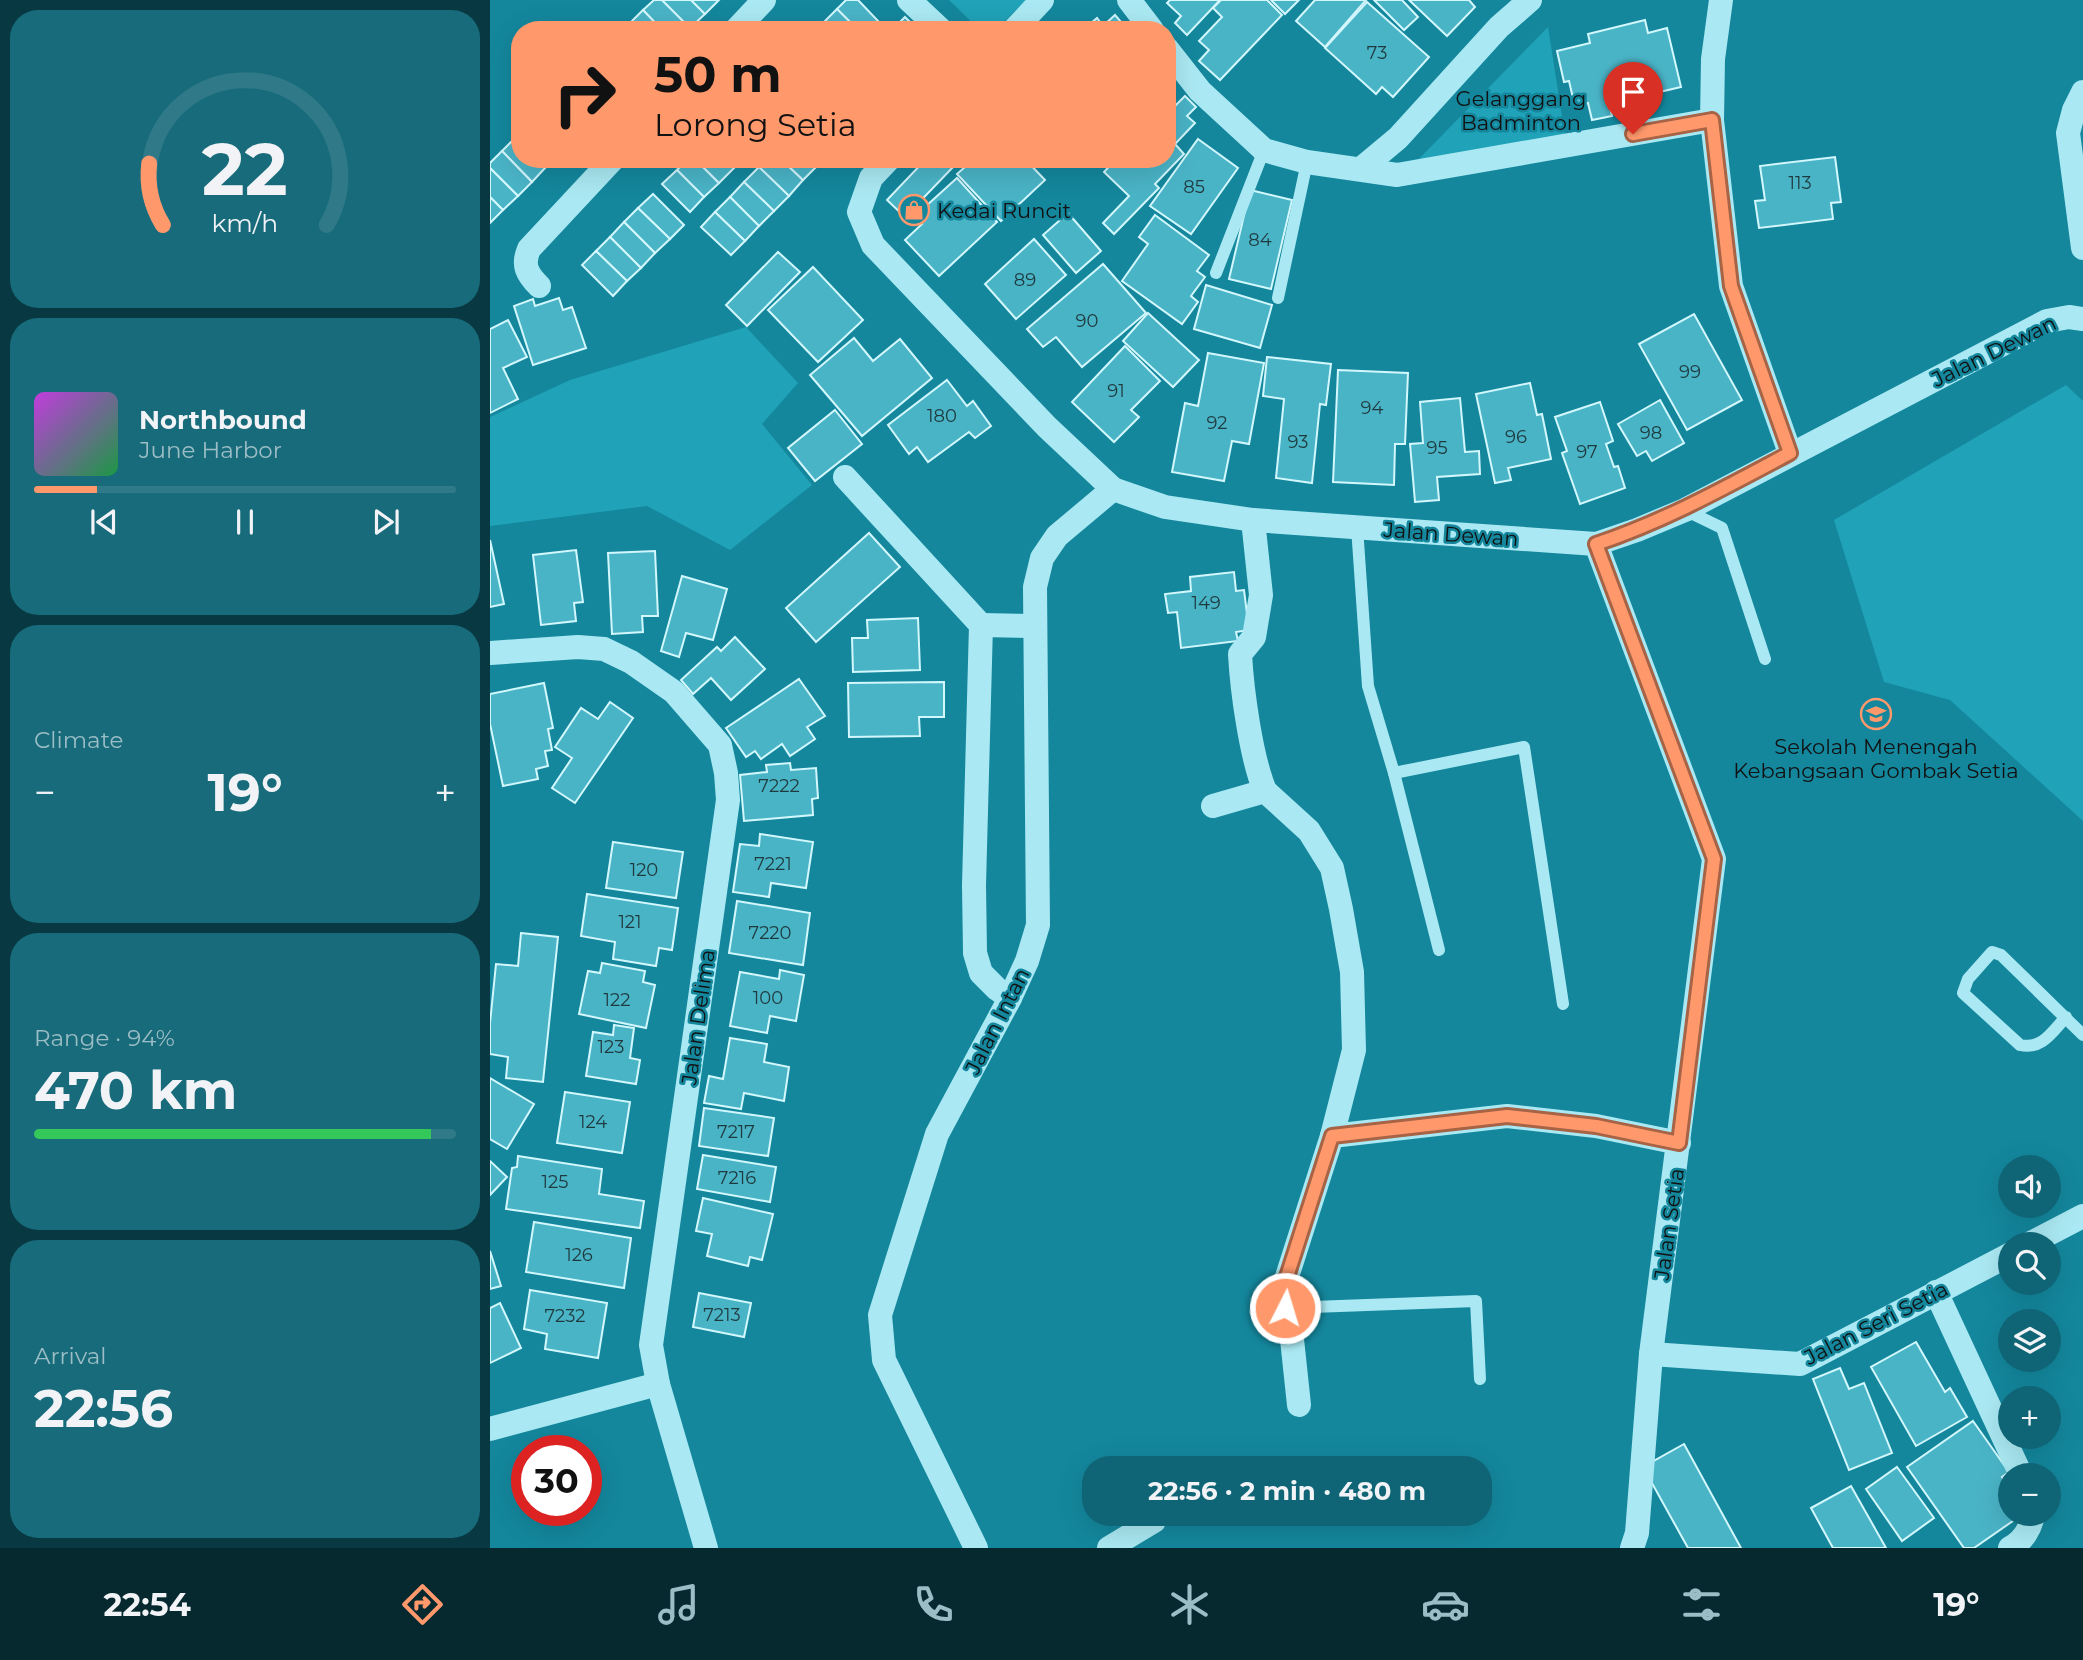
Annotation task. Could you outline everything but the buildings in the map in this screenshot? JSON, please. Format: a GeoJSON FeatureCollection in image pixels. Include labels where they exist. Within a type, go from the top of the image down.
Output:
{"type":"FeatureCollection","features":[{"type":"Feature","properties":{"kind":"street"},"geometry":{"type":"LineString","coordinates":[[744,21],[764,0]]}},
{"type":"Feature","properties":{"kind":"street"},"geometry":{"type":"LineString","coordinates":[[909,0],[931,21]]}},
{"type":"Feature","properties":{"kind":"street"},"geometry":{"type":"LineString","coordinates":[[1022,21],[1042,0]]}},
{"type":"Feature","properties":{"kind":"street"},"geometry":{"type":"LineString","coordinates":[[1129,0],[1145,21]]}},
{"type":"Feature","properties":{"kind":"street"},"geometry":{"type":"LineString","coordinates":[[1362,168],[1398,138],[1499,27],[1530,0]]}},
{"type":"Feature","properties":{"kind":"street"},"geometry":{"type":"LineString","coordinates":[[1721,0],[1713,59],[1712,120],[1731,286],[1790,453]]}},
{"type":"Feature","properties":{"kind":"street"},"geometry":{"type":"LineString","coordinates":[[1176,60],[1200,91],[1264,150],[1307,162],[1397,175],[1712,120]]}},
{"type":"Feature","properties":{"kind":"street"},"geometry":{"type":"LineString","coordinates":[[2083,92],[2074,110],[2068,133],[2083,248]]}},
{"type":"Feature","properties":{"kind":"street"},"geometry":{"type":"LineString","coordinates":[[539,286],[528,276],[525,266],[528,249],[605,168]]}},
{"type":"Feature","properties":{"kind":"street","name":"Jalan Dewan"},"geometry":{"type":"LineString","coordinates":[[880,168],[871,178],[859,212],[873,245],[1047,427],[1113,489],[1165,507],[1253,520],[1596,544],[1685,510],[2047,321],[2057,318],[2083,319]]}},
{"type":"Feature","properties":{"kind":"street"},"geometry":{"type":"LineString","coordinates":[[845,477],[981,625],[974,885],[975,953],[981,973],[1010,998]]}},
{"type":"Feature","properties":{"kind":"street","name":"Jalan Intan"},"geometry":{"type":"LineString","coordinates":[[976,1548],[884,1360],[880,1315],[937,1134],[1010,998],[1027,961],[1038,925],[1034,626],[1035,587],[1042,558],[1057,536],[1113,489]]}},
{"type":"Feature","properties":{"kind":"street"},"geometry":{"type":"LineString","coordinates":[[1253,520],[1261,595],[1254,637],[1240,654],[1241,675],[1259,775],[1265,791],[1309,831],[1332,867],[1352,971],[1354,1051],[1332,1136],[1285,1283],[1285,1308],[1291,1330],[1299,1405]]}},
{"type":"Feature","properties":{"kind":"street","name":"Jalan Setia"},"geometry":{"type":"LineString","coordinates":[[1596,544],[1714,859],[1651,1354],[1637,1533],[1632,1548]]}},
{"type":"Feature","properties":{"kind":"street"},"geometry":{"type":"LineString","coordinates":[[981,625],[1034,626]]}},
{"type":"Feature","properties":{"kind":"street","name":"Jalan Delima"},"geometry":{"type":"LineString","coordinates":[[490,653],[578,647],[604,649],[631,662],[674,692],[720,745],[729,800],[651,1345],[658,1384],[706,1548]]}},
{"type":"Feature","properties":{"kind":"street"},"geometry":{"type":"LineString","coordinates":[[1213,806],[1265,791]]}},
{"type":"Feature","properties":{"kind":"street"},"geometry":{"type":"LineString","coordinates":[[1332,1136],[1507,1116],[1596,1126],[1679,1143]]}},
{"type":"Feature","properties":{"kind":"street"},"geometry":{"type":"LineString","coordinates":[[2052,1232],[2083,1216]]}},
{"type":"Feature","properties":{"kind":"street","name":"Jalan Seri Setia"},"geometry":{"type":"LineString","coordinates":[[1651,1354],[1800,1364],[1998,1261]]}},
{"type":"Feature","properties":{"kind":"street"},"geometry":{"type":"LineString","coordinates":[[1936,1292],[2015,1463]]}},
{"type":"Feature","properties":{"kind":"street"},"geometry":{"type":"LineString","coordinates":[[490,1429],[658,1384]]}},
{"type":"Feature","properties":{"kind":"street"},"geometry":{"type":"LineString","coordinates":[[1109,1548],[1146,1526]]}},
{"type":"Feature","properties":{"kind":"street"},"geometry":{"type":"LineString","coordinates":[[2010,1548],[2019,1543],[2030,1526]]}},
{"type":"Feature","properties":{"kind":"lane"},"geometry":{"type":"LineString","coordinates":[[1216,274],[1264,150]]}},
{"type":"Feature","properties":{"kind":"lane"},"geometry":{"type":"LineString","coordinates":[[1278,298],[1307,162]]}},
{"type":"Feature","properties":{"kind":"lane"},"geometry":{"type":"LineString","coordinates":[[1685,510],[1722,528],[1765,659]]}},
{"type":"Feature","properties":{"kind":"lane"},"geometry":{"type":"LineString","coordinates":[[1357,527],[1368,686],[1394,773],[1439,950]]}},
{"type":"Feature","properties":{"kind":"lane"},"geometry":{"type":"LineString","coordinates":[[1394,773],[1524,747],[1563,1004]]}},
{"type":"Feature","properties":{"kind":"lane"},"geometry":{"type":"LineString","coordinates":[[2066,1017],[2042,1042],[2031,1048],[2020,1045],[1963,993],[1968,979],[1992,952],[2001,955],[2066,1017],[2083,1035]]}},
{"type":"Feature","properties":{"kind":"lane"},"geometry":{"type":"LineString","coordinates":[[1285,1308],[1476,1301],[1480,1379]]}},
{"type":"Feature","properties":{"kind":"green space"},"geometry":{"type":"Polygon","coordinates":[[[949,0],[1026,0],[1005,21],[971,21],[949,0]]]}},
{"type":"Feature","properties":{"kind":"green space","name":"Gelanggang Badminton"},"geometry":{"type":"Polygon","coordinates":[[[1548,27],[1566,142],[1411,167],[1548,27]]]}},
{"type":"Feature","properties":{"kind":"green space"},"geometry":{"type":"Polygon","coordinates":[[[746,327],[798,383],[762,424],[812,485],[730,550],[647,506],[490,526],[490,417],[570,380],[746,327]]]}},
{"type":"Feature","properties":{"kind":"green space"},"geometry":{"type":"Polygon","coordinates":[[[2066,385],[2083,401],[2083,821],[1950,700],[1884,682],[1834,520],[2066,385]]]}},
{"type":"Feature","properties":{"kind":"place","name":"Kedai Runcit"},"geometry":{"type":"Point","coordinates":[914,210]}},
{"type":"Feature","properties":{"kind":"place","name":"Sekolah Menengah Kebangsaan Gombak Setia"},"geometry":{"type":"Point","coordinates":[1876,714]}},
{"type":"Feature","properties":{"kind":"route"},"geometry":{"type":"LineString","coordinates":[[1285,1308],[1285,1283],[1332,1136],[1507,1116],[1596,1126],[1679,1143],[1714,859],[1596,544],[1685,510],[1790,453],[1731,286],[1712,120],[1633,134]]}}]}
